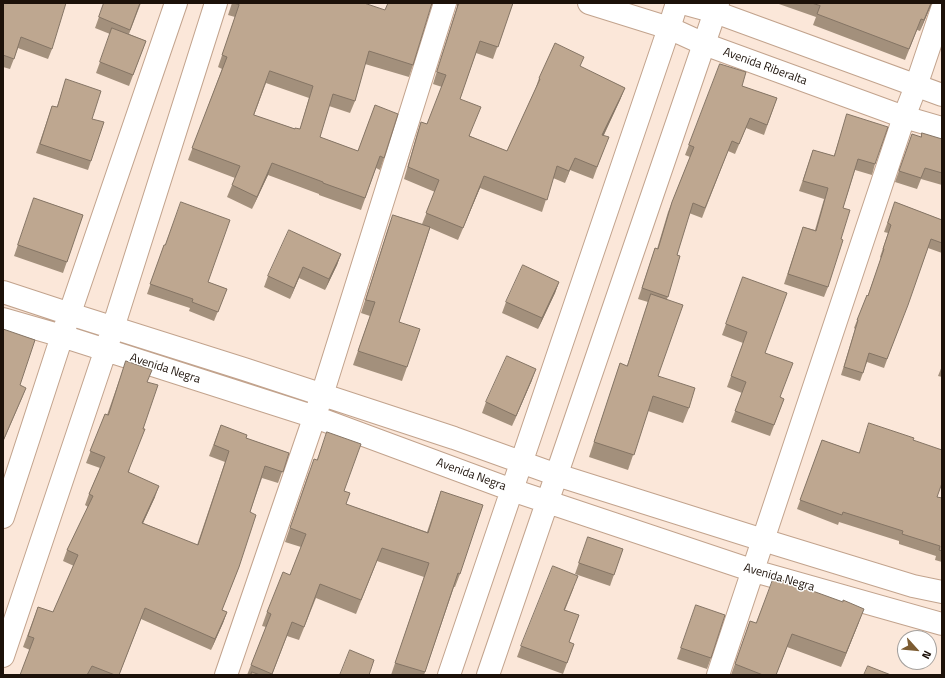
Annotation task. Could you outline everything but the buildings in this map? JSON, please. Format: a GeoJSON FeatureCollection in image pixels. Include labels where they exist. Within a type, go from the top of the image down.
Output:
{"type":"FeatureCollection","features":[{"type":"Feature","properties":{"kind":"street"},"geometry":{"type":"LineString","coordinates":[[3,517],[62,336],[176,3]]}},
{"type":"Feature","properties":{"kind":"street"},"geometry":{"type":"LineString","coordinates":[[3,656],[113,328],[216,3]]}},
{"type":"Feature","properties":{"kind":"street"},"geometry":{"type":"LineString","coordinates":[[226,675],[315,417],[445,3]]}},
{"type":"Feature","properties":{"kind":"street","name":"Avenida Riberalta"},"geometry":{"type":"LineString","coordinates":[[589,3],[669,28],[704,44],[904,117],[942,128]]}},
{"type":"Feature","properties":{"kind":"street"},"geometry":{"type":"LineString","coordinates":[[449,675],[677,3]]}},
{"type":"Feature","properties":{"kind":"street"},"geometry":{"type":"LineString","coordinates":[[682,3],[717,7],[942,95]]}},
{"type":"Feature","properties":{"kind":"street"},"geometry":{"type":"LineString","coordinates":[[488,675],[717,7]]}},
{"type":"Feature","properties":{"kind":"street"},"geometry":{"type":"LineString","coordinates":[[718,675],[754,571],[904,117],[942,9]]}},
{"type":"Feature","properties":{"kind":"street","name":"Avenida Negra"},"geometry":{"type":"LineString","coordinates":[[3,292],[454,438],[557,475],[914,586],[942,592]]}},
{"type":"Feature","properties":{"kind":"street","name":"Avenida Negra"},"geometry":{"type":"LineString","coordinates":[[3,319],[62,336],[315,417],[512,490],[754,571],[942,624]]}}]}
